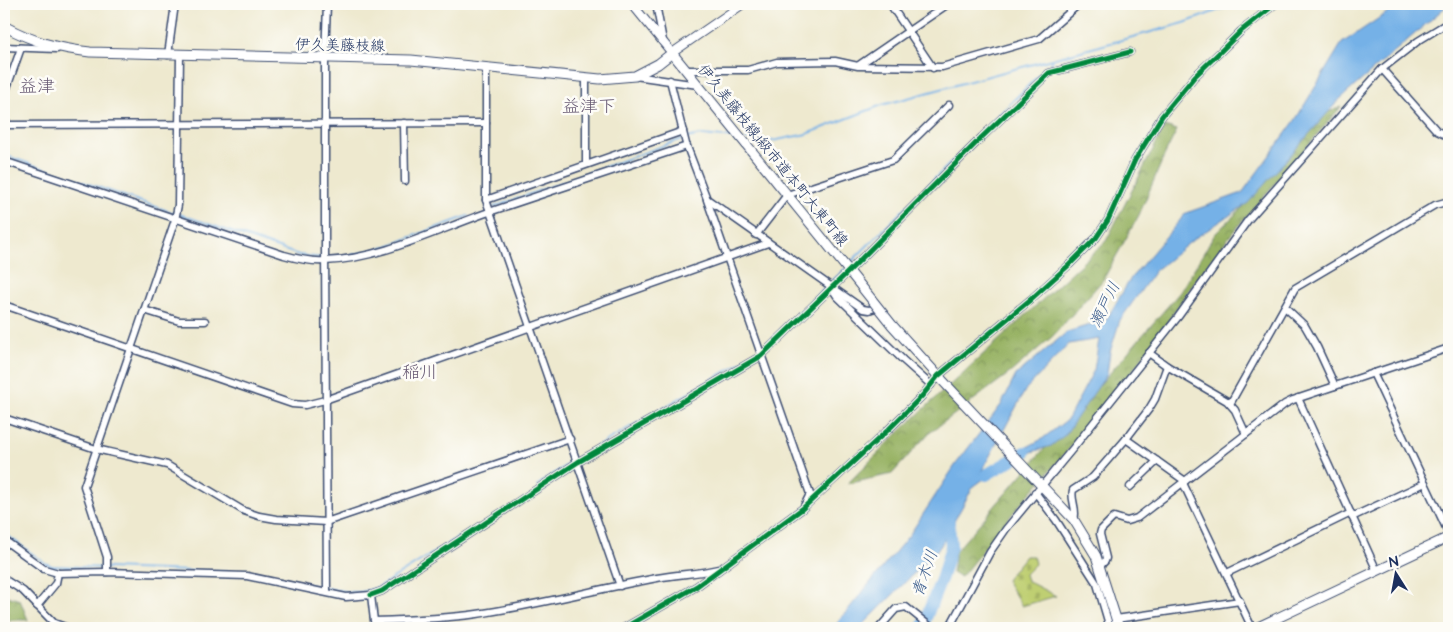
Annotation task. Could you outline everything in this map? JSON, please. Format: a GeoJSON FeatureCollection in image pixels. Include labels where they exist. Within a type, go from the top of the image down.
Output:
{"type":"FeatureCollection","features":[{"type":"Feature","properties":{"kind":"main road","name":"伊久美藤枝線"},"geometry":{"type":"LineString","coordinates":[[4,26],[37,42],[61,49],[90,52],[410,60],[600,79],[635,76],[658,64],[672,53]]}},
{"type":"Feature","properties":{"kind":"main road","name":"伊久美藤枝線;1級市道本町大東町線"},"geometry":{"type":"LineString","coordinates":[[672,53],[892,325],[1074,520],[1092,548],[1100,566],[1118,624]]}},
{"type":"Feature","properties":{"kind":"main road"},"geometry":{"type":"LineString","coordinates":[[1256,628],[1449,536]]}},
{"type":"Feature","properties":{"kind":"street"},"geometry":{"type":"LineString","coordinates":[[168,54],[175,4]]}},
{"type":"Feature","properties":{"kind":"street"},"geometry":{"type":"LineString","coordinates":[[327,4],[325,58],[327,592]]}},
{"type":"Feature","properties":{"kind":"street"},"geometry":{"type":"LineString","coordinates":[[632,4],[672,53],[743,4]]}},
{"type":"Feature","properties":{"kind":"street"},"geometry":{"type":"LineString","coordinates":[[656,4],[663,42]]}},
{"type":"Feature","properties":{"kind":"street"},"geometry":{"type":"LineString","coordinates":[[890,4],[933,68]]}},
{"type":"Feature","properties":{"kind":"street"},"geometry":{"type":"LineString","coordinates":[[858,66],[948,4]]}},
{"type":"Feature","properties":{"kind":"street"},"geometry":{"type":"LineString","coordinates":[[687,70],[748,70],[777,62],[835,61],[858,66],[933,68],[985,56],[1039,39],[1079,4]]}},
{"type":"Feature","properties":{"kind":"street"},"geometry":{"type":"LineString","coordinates":[[624,628],[697,586],[802,510],[888,430],[922,396],[938,376],[1069,265],[1096,238],[1108,220],[1135,160],[1162,116],[1195,76],[1220,51],[1241,31],[1276,4]]}},
{"type":"Feature","properties":{"kind":"street"},"geometry":{"type":"LineString","coordinates":[[949,628],[990,552],[1006,528],[1178,317],[1248,220],[1382,69],[1418,41],[1449,22]]}},
{"type":"Feature","properties":{"kind":"street"},"geometry":{"type":"LineString","coordinates":[[4,47],[61,49]]}},
{"type":"Feature","properties":{"kind":"street"},"geometry":{"type":"LineString","coordinates":[[4,96],[21,48]]}},
{"type":"Feature","properties":{"kind":"street"},"geometry":{"type":"LineString","coordinates":[[4,540],[44,568],[58,572],[247,576],[346,597],[371,595],[382,591],[578,462],[761,356],[1049,73],[1130,52]]}},
{"type":"Feature","properties":{"kind":"street"},"geometry":{"type":"LineString","coordinates":[[107,572],[108,557],[84,486],[175,220],[178,205],[180,55]]}},
{"type":"Feature","properties":{"kind":"street"},"geometry":{"type":"LineString","coordinates":[[486,68],[486,200],[620,586]]}},
{"type":"Feature","properties":{"kind":"street"},"geometry":{"type":"LineString","coordinates":[[1382,69],[1436,132],[1449,137]]}},
{"type":"Feature","properties":{"kind":"street"},"geometry":{"type":"LineString","coordinates":[[635,76],[698,85]]}},
{"type":"Feature","properties":{"kind":"street"},"geometry":{"type":"LineString","coordinates":[[586,78],[586,164]]}},
{"type":"Feature","properties":{"kind":"street"},"geometry":{"type":"LineString","coordinates":[[670,80],[687,145],[810,494],[802,510]]}},
{"type":"Feature","properties":{"kind":"street"},"geometry":{"type":"LineString","coordinates":[[756,235],[787,195],[893,160],[950,105]]}},
{"type":"Feature","properties":{"kind":"street"},"geometry":{"type":"LineString","coordinates":[[404,123],[405,181]]}},
{"type":"Feature","properties":{"kind":"street"},"geometry":{"type":"LineString","coordinates":[[4,124],[486,123]]}},
{"type":"Feature","properties":{"kind":"street"},"geometry":{"type":"LineString","coordinates":[[486,200],[683,131]]}},
{"type":"Feature","properties":{"kind":"street"},"geometry":{"type":"LineString","coordinates":[[4,161],[175,220],[284,255],[306,261],[325,261],[359,256],[386,249],[687,145]]}},
{"type":"Feature","properties":{"kind":"street"},"geometry":{"type":"LineString","coordinates":[[707,199],[768,244],[863,308],[869,310],[878,307]]}},
{"type":"Feature","properties":{"kind":"street"},"geometry":{"type":"LineString","coordinates":[[1230,404],[1295,288],[1435,205],[1449,201]]}},
{"type":"Feature","properties":{"kind":"street"},"geometry":{"type":"LineString","coordinates":[[4,305],[292,404],[304,405],[325,400],[768,244]]}},
{"type":"Feature","properties":{"kind":"street"},"geometry":{"type":"LineString","coordinates":[[831,287],[837,296],[931,385]]}},
{"type":"Feature","properties":{"kind":"street"},"geometry":{"type":"LineString","coordinates":[[1285,306],[1305,326],[1335,386]]}},
{"type":"Feature","properties":{"kind":"street"},"geometry":{"type":"LineString","coordinates":[[144,310],[179,321],[205,321]]}},
{"type":"Feature","properties":{"kind":"street"},"geometry":{"type":"LineString","coordinates":[[1100,566],[1106,561],[1100,534],[1101,530],[1114,517],[1127,520],[1137,518],[1286,404],[1298,398],[1449,348]]}},
{"type":"Feature","properties":{"kind":"street"},"geometry":{"type":"LineString","coordinates":[[1149,353],[1166,366],[1218,394],[1230,404],[1235,410],[1246,434]]}},
{"type":"Feature","properties":{"kind":"street"},"geometry":{"type":"LineString","coordinates":[[1074,520],[1077,513],[1073,490],[1093,477],[1126,440],[1150,409],[1166,366]]}},
{"type":"Feature","properties":{"kind":"street"},"geometry":{"type":"LineString","coordinates":[[1373,373],[1449,536]]}},
{"type":"Feature","properties":{"kind":"street"},"geometry":{"type":"LineString","coordinates":[[1298,398],[1377,571]]}},
{"type":"Feature","properties":{"kind":"street"},"geometry":{"type":"LineString","coordinates":[[4,418],[96,449],[166,465],[244,511],[259,516],[326,522],[570,439]]}},
{"type":"Feature","properties":{"kind":"street"},"geometry":{"type":"LineString","coordinates":[[1126,440],[1184,482],[1252,628]]}},
{"type":"Feature","properties":{"kind":"street"},"geometry":{"type":"LineString","coordinates":[[1130,487],[1157,461]]}},
{"type":"Feature","properties":{"kind":"street"},"geometry":{"type":"LineString","coordinates":[[1227,573],[1425,483]]}},
{"type":"Feature","properties":{"kind":"street"},"geometry":{"type":"LineString","coordinates":[[1035,492],[1097,584],[1110,628]]}},
{"type":"Feature","properties":{"kind":"street"},"geometry":{"type":"LineString","coordinates":[[371,595],[374,622],[432,619],[478,614],[659,577],[707,572],[721,568]]}},
{"type":"Feature","properties":{"kind":"street"},"geometry":{"type":"LineString","coordinates":[[37,606],[56,583],[58,572]]}},
{"type":"Feature","properties":{"kind":"street"},"geometry":{"type":"LineString","coordinates":[[4,579],[23,591],[54,623],[68,628]]}},
{"type":"Feature","properties":{"kind":"street"},"geometry":{"type":"LineString","coordinates":[[1118,624],[1240,601]]}},
{"type":"Feature","properties":{"kind":"street"},"geometry":{"type":"LineString","coordinates":[[879,628],[896,609],[906,607],[930,626]]}},
{"type":"Feature","properties":{"kind":"green space"},"geometry":{"type":"Polygon","coordinates":[[[1341,107],[1233,232],[1193,284],[1152,345],[1096,418],[1018,507],[961,577],[952,573],[955,552],[1180,292],[1215,234],[1245,205],[1328,112],[1341,107]]]}},
{"type":"Feature","properties":{"kind":"green space"},"geometry":{"type":"Polygon","coordinates":[[[1165,126],[1177,130],[1139,215],[1103,280],[1053,336],[1011,372],[928,434],[892,474],[847,484],[899,432],[1106,241],[1165,126]]]}},
{"type":"Feature","properties":{"kind":"green space"},"geometry":{"type":"Polygon","coordinates":[[[1025,556],[1033,556],[1035,564],[1025,574],[1027,581],[1056,596],[1022,606],[1006,580],[1025,556]]]}},
{"type":"Feature","properties":{"kind":"green space"},"geometry":{"type":"Polygon","coordinates":[[[4,595],[20,600],[28,620],[4,620],[4,595]]]}},
{"type":"Feature","properties":{"kind":"water"},"geometry":{"type":"Polygon","coordinates":[[[1400,4],[1449,4],[1340,99],[1248,203],[1194,239],[1155,271],[1120,320],[1110,352],[1107,374],[1065,435],[1051,446],[1019,456],[1016,453],[1042,439],[1068,419],[1094,370],[1099,339],[1069,344],[1026,389],[980,474],[997,463],[1000,467],[973,487],[940,547],[860,628],[833,628],[910,534],[956,464],[1001,405],[1016,375],[1067,332],[1106,320],[1131,278],[1186,213],[1242,193],[1294,122],[1342,43],[1400,4]]]}},
{"type":"Feature","properties":{"kind":"waterway"},"geometry":{"type":"LineString","coordinates":[[746,139],[772,141],[807,134],[882,105],[1184,23],[1235,4]]}},
{"type":"Feature","properties":{"kind":"waterway"},"geometry":{"type":"LineString","coordinates":[[848,265],[1044,70],[1050,67],[1053,59]]}},
{"type":"Feature","properties":{"kind":"waterway"},"geometry":{"type":"LineString","coordinates":[[687,138],[700,135],[737,138]]}},
{"type":"Feature","properties":{"kind":"waterway"},"geometry":{"type":"LineString","coordinates":[[494,207],[682,139]]}},
{"type":"Feature","properties":{"kind":"waterway"},"geometry":{"type":"LineString","coordinates":[[4,155],[174,213]]}},
{"type":"Feature","properties":{"kind":"waterway"},"geometry":{"type":"LineString","coordinates":[[179,214],[299,255],[322,258]]}},
{"type":"Feature","properties":{"kind":"waterway"},"geometry":{"type":"LineString","coordinates":[[352,255],[379,249],[468,216]]}},
{"type":"Feature","properties":{"kind":"waterway"},"geometry":{"type":"LineString","coordinates":[[830,283],[845,269]]}},
{"type":"Feature","properties":{"kind":"waterway"},"geometry":{"type":"LineString","coordinates":[[762,349],[827,286]]}},
{"type":"Feature","properties":{"kind":"waterway"},"geometry":{"type":"LineString","coordinates":[[538,485],[572,461],[759,352]]}},
{"type":"Feature","properties":{"kind":"waterway","name":"瀬戸川"},"geometry":{"type":"LineString","coordinates":[[986,475],[1025,452]]}},
{"type":"Feature","properties":{"kind":"waterway","name":"青木川"},"geometry":{"type":"LineString","coordinates":[[922,628],[942,577],[951,546],[948,514]]}},
{"type":"Feature","properties":{"kind":"waterway"},"geometry":{"type":"LineString","coordinates":[[4,533],[52,566],[247,573],[348,592],[361,592],[377,588],[459,537]]}},
{"type":"Feature","properties":{"kind":"cycle path"},"geometry":{"type":"LineString","coordinates":[[624,628],[697,586],[802,509],[888,430],[922,396],[938,376],[1069,265],[1096,238],[1108,220],[1135,160],[1162,116],[1195,76],[1241,31],[1275,4]]}},
{"type":"Feature","properties":{"kind":"cycle path"},"geometry":{"type":"LineString","coordinates":[[371,595],[382,591],[578,462],[761,356],[1049,73],[1130,52]]}},
{"type":"Feature","properties":{"kind":"district","name":"益津"},"geometry":{"type":"Point","coordinates":[37,86]}},
{"type":"Feature","properties":{"kind":"district","name":"益津下"},"geometry":{"type":"Point","coordinates":[589,106]}},
{"type":"Feature","properties":{"kind":"district","name":"稲川"},"geometry":{"type":"Point","coordinates":[420,372]}}]}
